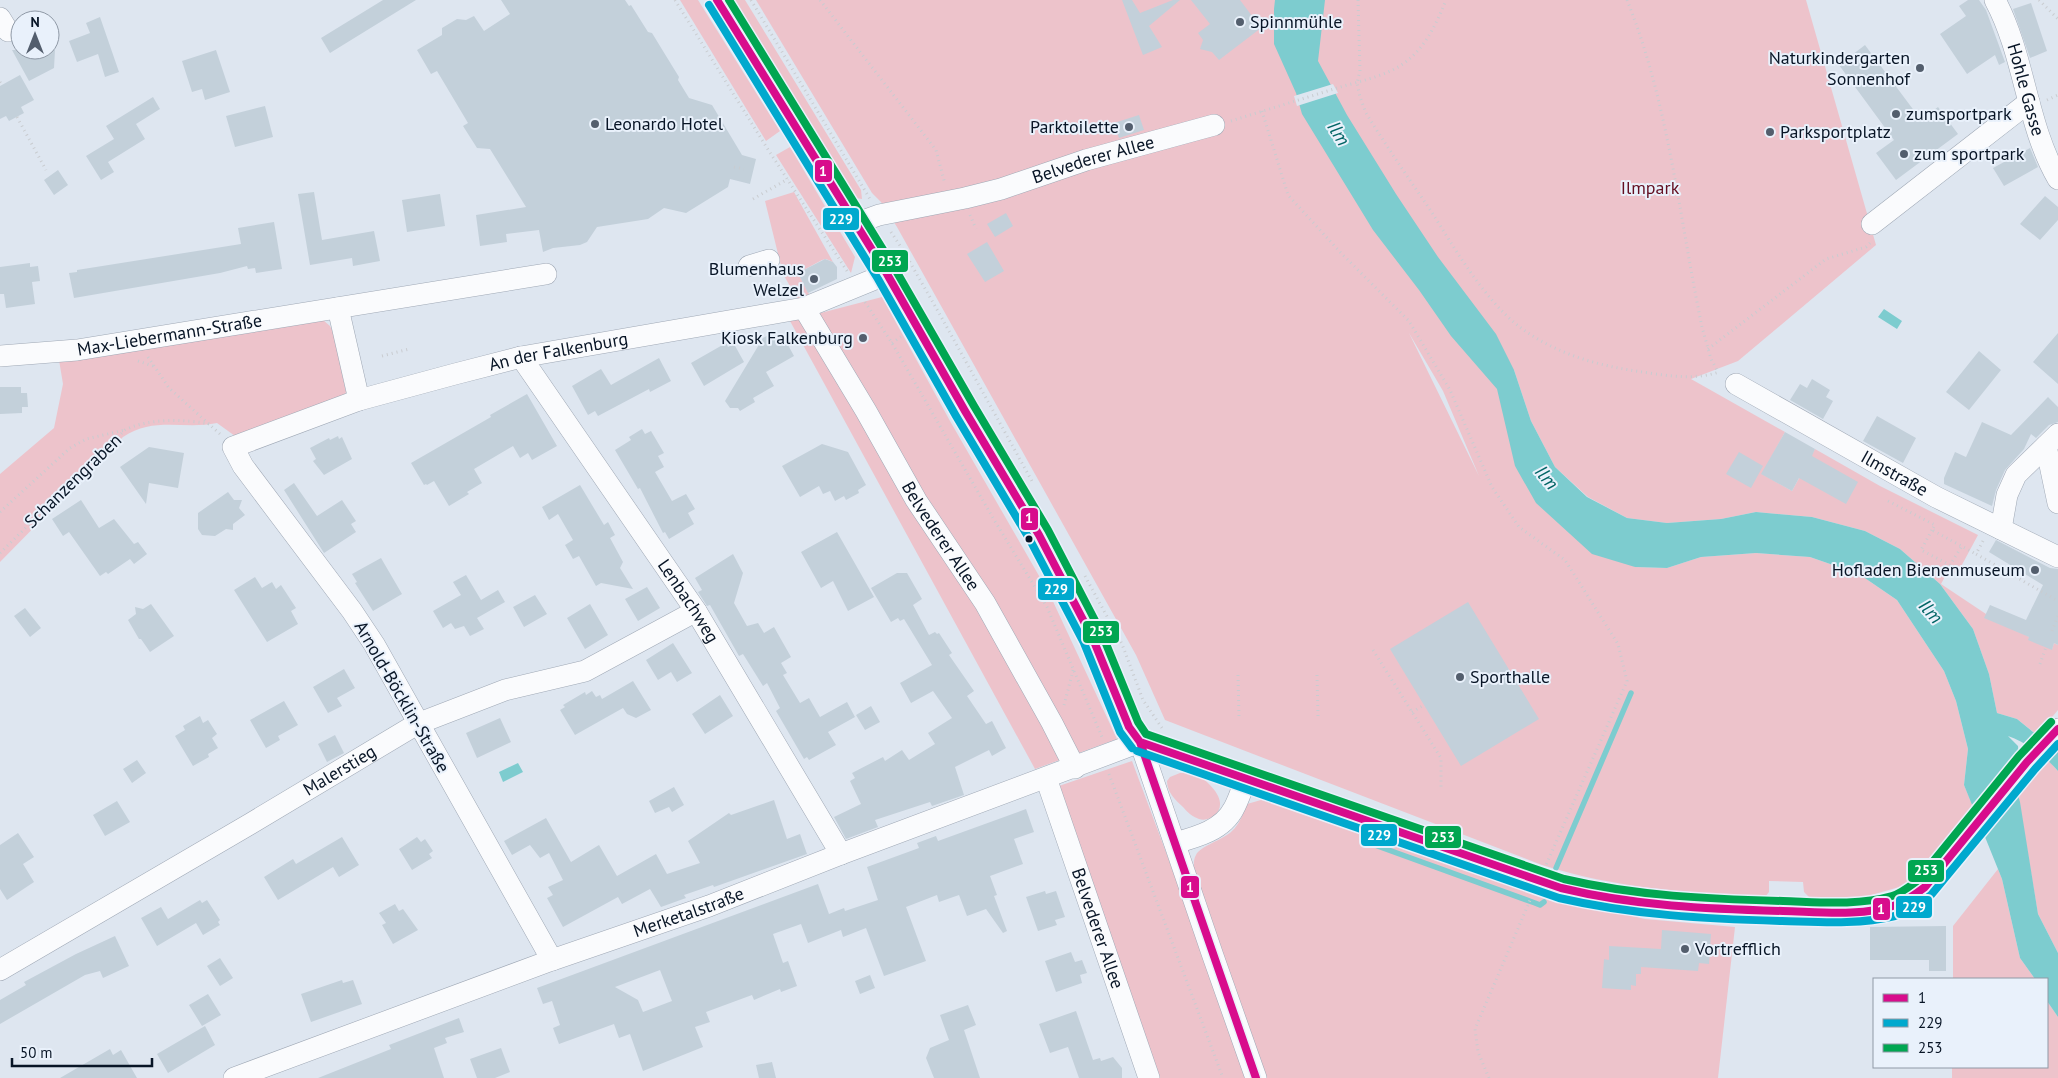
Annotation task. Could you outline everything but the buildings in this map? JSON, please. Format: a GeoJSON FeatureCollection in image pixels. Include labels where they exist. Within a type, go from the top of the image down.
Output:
{"type":"FeatureCollection","features":[{"type":"Feature","properties":{"kind":"street"},"geometry":{"type":"LineString","coordinates":[[717,0],[888,274],[965,412],[1039,535],[1093,639],[1129,727],[1140,742],[1176,843],[1212,956],[1256,1078]]}},
{"type":"Feature","properties":{"kind":"street","name":"Hohle Gasse"},"geometry":{"type":"LineString","coordinates":[[1995,0],[2015,52],[2038,136],[2058,179]]}},
{"type":"Feature","properties":{"kind":"street"},"geometry":{"type":"LineString","coordinates":[[1872,224],[2029,102]]}},
{"type":"Feature","properties":{"kind":"street","name":"Belvederer Allee"},"geometry":{"type":"LineString","coordinates":[[857,223],[879,215],[959,205],[1086,160],[1218,124]]}},
{"type":"Feature","properties":{"kind":"street"},"geometry":{"type":"LineString","coordinates":[[749,266],[769,260]]}},
{"type":"Feature","properties":{"kind":"street","name":"Max-Liebermann-Straße"},"geometry":{"type":"LineString","coordinates":[[0,356],[48,354],[546,274]]}},
{"type":"Feature","properties":{"kind":"street","name":"An der Falkenburg"},"geometry":{"type":"LineString","coordinates":[[233,447],[416,379],[521,357],[804,308],[888,274]]}},
{"type":"Feature","properties":{"kind":"street"},"geometry":{"type":"LineString","coordinates":[[338,308],[359,400]]}},
{"type":"Feature","properties":{"kind":"street","name":"Belvederer Allee"},"geometry":{"type":"LineString","coordinates":[[804,308],[866,410],[916,500],[985,603],[1052,723],[1074,768]]}},
{"type":"Feature","properties":{"kind":"street","name":"Lenbachweg"},"geometry":{"type":"LineString","coordinates":[[521,357],[696,611],[841,854]]}},
{"type":"Feature","properties":{"kind":"street","name":"Ilmstraße"},"geometry":{"type":"LineString","coordinates":[[1736,384],[1887,470],[2058,557]]}},
{"type":"Feature","properties":{"kind":"street"},"geometry":{"type":"LineString","coordinates":[[1996,527],[2016,475],[2052,440]]}},
{"type":"Feature","properties":{"kind":"street"},"geometry":{"type":"LineString","coordinates":[[2052,440],[2058,504]]}},
{"type":"Feature","properties":{"kind":"street","name":"Arnold-Böcklin-Straße"},"geometry":{"type":"LineString","coordinates":[[233,447],[243,466],[352,611],[374,644],[417,724],[552,960]]}},
{"type":"Feature","properties":{"kind":"street","name":"Malerstieg"},"geometry":{"type":"LineString","coordinates":[[0,970],[242,829],[417,724],[505,690],[585,671],[696,611]]}},
{"type":"Feature","properties":{"kind":"street"},"geometry":{"type":"LineString","coordinates":[[1140,742],[1566,890],[1695,909],[1824,912],[1862,911],[1894,906],[1909,899],[1925,887],[2027,762],[2058,729]]}},
{"type":"Feature","properties":{"kind":"street","name":"Merketalstraße"},"geometry":{"type":"LineString","coordinates":[[234,1078],[552,960],[709,906],[841,854],[1140,742]]}},
{"type":"Feature","properties":{"kind":"street","name":"Belvederer Allee"},"geometry":{"type":"LineString","coordinates":[[1046,778],[1149,1078]]}},
{"type":"Feature","properties":{"kind":"street"},"geometry":{"type":"LineString","coordinates":[[1176,843],[1202,835],[1220,824],[1234,810],[1246,779]]}},
{"type":"Feature","properties":{"kind":"path"},"geometry":{"type":"LineString","coordinates":[[675,0],[892,343],[993,518],[1047,607],[1095,717],[1108,755],[1108,772],[1223,1078]]}},
{"type":"Feature","properties":{"kind":"path"},"geometry":{"type":"LineString","coordinates":[[751,0],[879,215],[903,250],[1036,487]]}},
{"type":"Feature","properties":{"kind":"path"},"geometry":{"type":"LineString","coordinates":[[820,0],[936,150],[959,205],[976,229]]}},
{"type":"Feature","properties":{"kind":"path"},"geometry":{"type":"LineString","coordinates":[[1358,0],[1360,71],[1357,83],[1366,113],[1456,250],[1484,288],[1508,316],[1520,328],[1563,352],[1613,368],[1692,376],[1719,372]]}},
{"type":"Feature","properties":{"kind":"path"},"geometry":{"type":"LineString","coordinates":[[1218,124],[1357,83],[1380,75],[1408,60],[1419,49],[1434,28],[1446,0]]}},
{"type":"Feature","properties":{"kind":"path"},"geometry":{"type":"LineString","coordinates":[[1627,0],[1646,52],[1665,125],[1688,254],[1708,349],[1719,372],[1736,384]]}},
{"type":"Feature","properties":{"kind":"path"},"geometry":{"type":"LineString","coordinates":[[2040,1],[2058,19]]}},
{"type":"Feature","properties":{"kind":"path"},"geometry":{"type":"LineString","coordinates":[[1262,111],[1288,195],[1340,253],[1409,321],[1450,390],[1492,487],[1519,527],[1565,560],[1618,644],[1627,681],[1544,869]]}},
{"type":"Feature","properties":{"kind":"path"},"geometry":{"type":"LineString","coordinates":[[17,117],[46,170]]}},
{"type":"Feature","properties":{"kind":"path"},"geometry":{"type":"LineString","coordinates":[[734,168],[744,169]]}},
{"type":"Feature","properties":{"kind":"path"},"geometry":{"type":"LineString","coordinates":[[753,200],[788,179]]}},
{"type":"Feature","properties":{"kind":"path"},"geometry":{"type":"LineString","coordinates":[[1708,349],[1826,258],[1866,247],[1877,238],[1872,224]]}},
{"type":"Feature","properties":{"kind":"path"},"geometry":{"type":"LineString","coordinates":[[137,340],[153,367],[169,388],[233,447]]}},
{"type":"Feature","properties":{"kind":"path"},"geometry":{"type":"LineString","coordinates":[[382,356],[409,349]]}},
{"type":"Feature","properties":{"kind":"path","name":"Schanzengraben"},"geometry":{"type":"LineString","coordinates":[[0,512],[70,448],[86,438],[125,430],[138,424],[167,421],[210,424]]}},
{"type":"Feature","properties":{"kind":"path","name":"Schanzengraben"},"geometry":{"type":"LineString","coordinates":[[0,553],[125,430]]}},
{"type":"Feature","properties":{"kind":"path"},"geometry":{"type":"LineString","coordinates":[[1888,501],[1935,525],[1921,550],[1950,565],[1962,546]]}},
{"type":"Feature","properties":{"kind":"path"},"geometry":{"type":"LineString","coordinates":[[1976,554],[1996,527]]}},
{"type":"Feature","properties":{"kind":"path"},"geometry":{"type":"LineString","coordinates":[[1932,530],[2058,601]]}},
{"type":"Feature","properties":{"kind":"path"},"geometry":{"type":"LineString","coordinates":[[1084,574],[1122,644],[1143,700],[1162,728],[1171,731]]}},
{"type":"Feature","properties":{"kind":"path"},"geometry":{"type":"LineString","coordinates":[[2052,631],[2058,616]]}},
{"type":"Feature","properties":{"kind":"path"},"geometry":{"type":"LineString","coordinates":[[2040,664],[2046,648]]}},
{"type":"Feature","properties":{"kind":"path"},"geometry":{"type":"LineString","coordinates":[[1373,650],[1441,758],[1441,788]]}},
{"type":"Feature","properties":{"kind":"path"},"geometry":{"type":"LineString","coordinates":[[1238,675],[1239,716]]}},
{"type":"Feature","properties":{"kind":"path"},"geometry":{"type":"LineString","coordinates":[[1317,675],[1318,716]]}},
{"type":"Feature","properties":{"kind":"path"},"geometry":{"type":"LineString","coordinates":[[1412,712],[1424,705]]}},
{"type":"Feature","properties":{"kind":"path"},"geometry":{"type":"LineString","coordinates":[[1490,1078],[1478,1052],[1475,1029],[1529,904]]}},
{"type":"Feature","properties":{"kind":"green space"},"geometry":{"type":"Polygon","coordinates":[[[680,0],[698,0],[780,131],[766,141],[680,0]]]}},
{"type":"Feature","properties":{"kind":"green space"},"geometry":{"type":"Polygon","coordinates":[[[726,0],[745,0],[861,190],[862,199],[849,197],[726,0]]]}},
{"type":"Feature","properties":{"kind":"green space","name":"Ilmpark"},"geometry":{"type":"Polygon","coordinates":[[[756,0],[1806,0],[1876,245],[1738,361],[1691,379],[1785,432],[1762,474],[1792,491],[1815,449],[1880,486],[1978,535],[1957,574],[1948,571],[1941,584],[1986,614],[2052,649],[2054,643],[2058,645],[2058,710],[2037,735],[2017,719],[1997,713],[1989,674],[1973,629],[1940,584],[1900,549],[1865,531],[1812,517],[1756,512],[1721,519],[1667,523],[1627,518],[1588,497],[1555,467],[1531,421],[1514,370],[1515,466],[1635,567],[1667,568],[1701,557],[1756,553],[1810,557],[1859,574],[1897,600],[1944,671],[1956,701],[1968,749],[1964,785],[1974,809],[1921,872],[1903,886],[1864,897],[1809,897],[1804,892],[1803,882],[1769,881],[1769,892],[1765,897],[1652,888],[1597,879],[1542,865],[1165,720],[1136,655],[897,227],[881,202],[872,193],[756,0]],[[1409,333],[1479,476],[1443,391],[1409,333]]]}},
{"type":"Feature","properties":{"kind":"green space"},"geometry":{"type":"Polygon","coordinates":[[[790,147],[855,257],[851,273],[776,155],[790,147]]]}},
{"type":"Feature","properties":{"kind":"green space"},"geometry":{"type":"Polygon","coordinates":[[[794,192],[833,262],[826,259],[822,260],[798,273],[809,294],[798,300],[783,274],[765,201],[794,192]]]}},
{"type":"Feature","properties":{"kind":"green space"},"geometry":{"type":"Polygon","coordinates":[[[882,297],[950,421],[1050,595],[1117,739],[1035,769],[790,321],[882,297]]]}},
{"type":"Feature","properties":{"kind":"green space"},"geometry":{"type":"Polygon","coordinates":[[[323,320],[330,326],[334,334],[346,392],[344,397],[235,436],[217,423],[205,425],[158,425],[135,431],[123,437],[0,562],[0,474],[54,428],[63,384],[59,360],[323,320]]]}},
{"type":"Feature","properties":{"kind":"green space"},"geometry":{"type":"Polygon","coordinates":[[[2048,760],[2058,771],[2058,953],[2038,914],[2018,795],[2048,760]]]}},
{"type":"Feature","properties":{"kind":"green space"},"geometry":{"type":"Polygon","coordinates":[[[1132,761],[1250,1078],[1160,1078],[1056,787],[1132,761]]]}},
{"type":"Feature","properties":{"kind":"green space"},"geometry":{"type":"Polygon","coordinates":[[[1180,773],[1196,774],[1214,789],[1219,799],[1220,807],[1214,816],[1203,820],[1197,818],[1172,796],[1168,789],[1167,781],[1170,777],[1180,773]]]}},
{"type":"Feature","properties":{"kind":"green space"},"geometry":{"type":"Polygon","coordinates":[[[1261,800],[1279,802],[1366,832],[1415,853],[1533,893],[1645,919],[1735,927],[1718,1078],[1256,1078],[1194,871],[1194,863],[1198,852],[1235,828],[1247,804],[1261,800]]]}},
{"type":"Feature","properties":{"kind":"green space"},"geometry":{"type":"Polygon","coordinates":[[[1998,869],[2020,958],[2034,978],[1953,978],[1953,926],[1998,869]]]}},
{"type":"Feature","properties":{"kind":"green space"},"geometry":{"type":"Polygon","coordinates":[[[2048,1002],[2058,1017],[2058,1078],[1952,1078],[1952,1068],[2048,1068],[2048,1002]]]}},
{"type":"Feature","properties":{"kind":"water","name":"Ilm"},"geometry":{"type":"Polygon","coordinates":[[[1275,0],[1325,0],[1318,61],[1347,115],[1396,194],[1438,257],[1496,334],[1514,370],[1531,421],[1555,467],[1587,497],[1627,518],[1667,523],[1721,519],[1756,512],[1812,517],[1865,531],[1900,549],[1940,584],[1973,629],[1989,674],[1997,713],[2017,719],[2058,752],[2058,771],[2048,760],[2022,742],[2008,736],[2018,746],[2019,760],[2015,785],[2020,802],[2038,914],[2058,953],[2058,1017],[2048,1002],[2048,978],[2034,978],[2020,958],[2002,879],[1964,785],[1968,749],[1956,701],[1944,671],[1897,600],[1859,574],[1810,557],[1756,553],[1701,557],[1667,568],[1635,567],[1592,554],[1536,503],[1515,466],[1497,389],[1451,336],[1373,230],[1302,114],[1296,93],[1274,44],[1275,0]]]}},
{"type":"Feature","properties":{"kind":"water"},"geometry":{"type":"Polygon","coordinates":[[[1884,309],[1902,321],[1897,329],[1878,317],[1884,309]]]}},
{"type":"Feature","properties":{"kind":"water"},"geometry":{"type":"Polygon","coordinates":[[[518,763],[523,772],[503,782],[499,772],[518,763]]]}},
{"type":"Feature","properties":{"kind":"pier"},"geometry":{"type":"Polygon","coordinates":[[[1333,84],[1338,93],[1297,106],[1294,96],[1333,84]]]}},
{"type":"Feature","properties":{"kind":"pier"},"geometry":{"type":"Polygon","coordinates":[[[2021,748],[2022,760],[1973,813],[1971,806],[2021,748]]]}},
{"type":"Feature","properties":{"kind":"waterway"},"geometry":{"type":"LineString","coordinates":[[1556,868],[1631,693]]}},
{"type":"Feature","properties":{"kind":"waterway"},"geometry":{"type":"LineString","coordinates":[[1372,844],[1540,905],[1544,902]]}},
{"type":"Feature","properties":{"kind":"transit line","name":"1"},"geometry":{"type":"LineString","coordinates":[[717,0],[887,274],[965,411],[1039,535],[1093,639],[1129,727],[1140,742],[1256,1078]]}},
{"type":"Feature","properties":{"kind":"transit line","name":"253"},"geometry":{"type":"LineString","coordinates":[[729,0],[895,269],[1048,530],[1102,634],[1138,722],[1146,734],[1564,879],[1591,885],[1673,896],[1838,903],[1892,896],[1903,891],[1918,880],[2019,756],[2051,722]]}},
{"type":"Feature","properties":{"kind":"transit line","name":"229"},"geometry":{"type":"LineString","coordinates":[[709,5],[878,279],[956,416],[1030,540],[1084,643],[1120,732],[1132,748]]}},
{"type":"Feature","properties":{"kind":"transit line","name":"1"},"geometry":{"type":"LineString","coordinates":[[1140,742],[1561,888],[1616,899],[1672,906],[1840,913],[1883,909],[1908,899],[1925,887],[2027,762],[2058,729]]}},
{"type":"Feature","properties":{"kind":"transit line","name":"229"},"geometry":{"type":"LineString","coordinates":[[1137,751],[1559,898],[1587,904],[1670,915],[1726,919],[1839,922],[1867,921],[1895,916],[1910,910],[1931,895],[2035,769],[2058,744]]}},
{"type":"Feature","properties":{"kind":"place","name":"Spinnmühle"},"geometry":{"type":"Point","coordinates":[1240,22]}},
{"type":"Feature","properties":{"kind":"place","name":"Naturkindergarten Sonnenhof"},"geometry":{"type":"Point","coordinates":[1920,68]}},
{"type":"Feature","properties":{"kind":"place","name":"zumsportpark"},"geometry":{"type":"Point","coordinates":[1896,114]}},
{"type":"Feature","properties":{"kind":"place","name":"Leonardo Hotel"},"geometry":{"type":"Point","coordinates":[595,124]}},
{"type":"Feature","properties":{"kind":"place","name":"Parktoilette"},"geometry":{"type":"Point","coordinates":[1129,127]}},
{"type":"Feature","properties":{"kind":"place","name":"Parksportplatz"},"geometry":{"type":"Point","coordinates":[1770,132]}},
{"type":"Feature","properties":{"kind":"place","name":"zum sportpark"},"geometry":{"type":"Point","coordinates":[1904,154]}},
{"type":"Feature","properties":{"kind":"place","name":"Blumenhaus Welzel"},"geometry":{"type":"Point","coordinates":[814,279]}},
{"type":"Feature","properties":{"kind":"place","name":"Kiosk Falkenburg"},"geometry":{"type":"Point","coordinates":[863,338]}},
{"type":"Feature","properties":{"kind":"place","name":"Hofladen Bienenmuseum"},"geometry":{"type":"Point","coordinates":[2035,570]}},
{"type":"Feature","properties":{"kind":"place","name":"Sporthalle"},"geometry":{"type":"Point","coordinates":[1460,677]}},
{"type":"Feature","properties":{"kind":"place","name":"Vortrefflich"},"geometry":{"type":"Point","coordinates":[1685,949]}}]}
